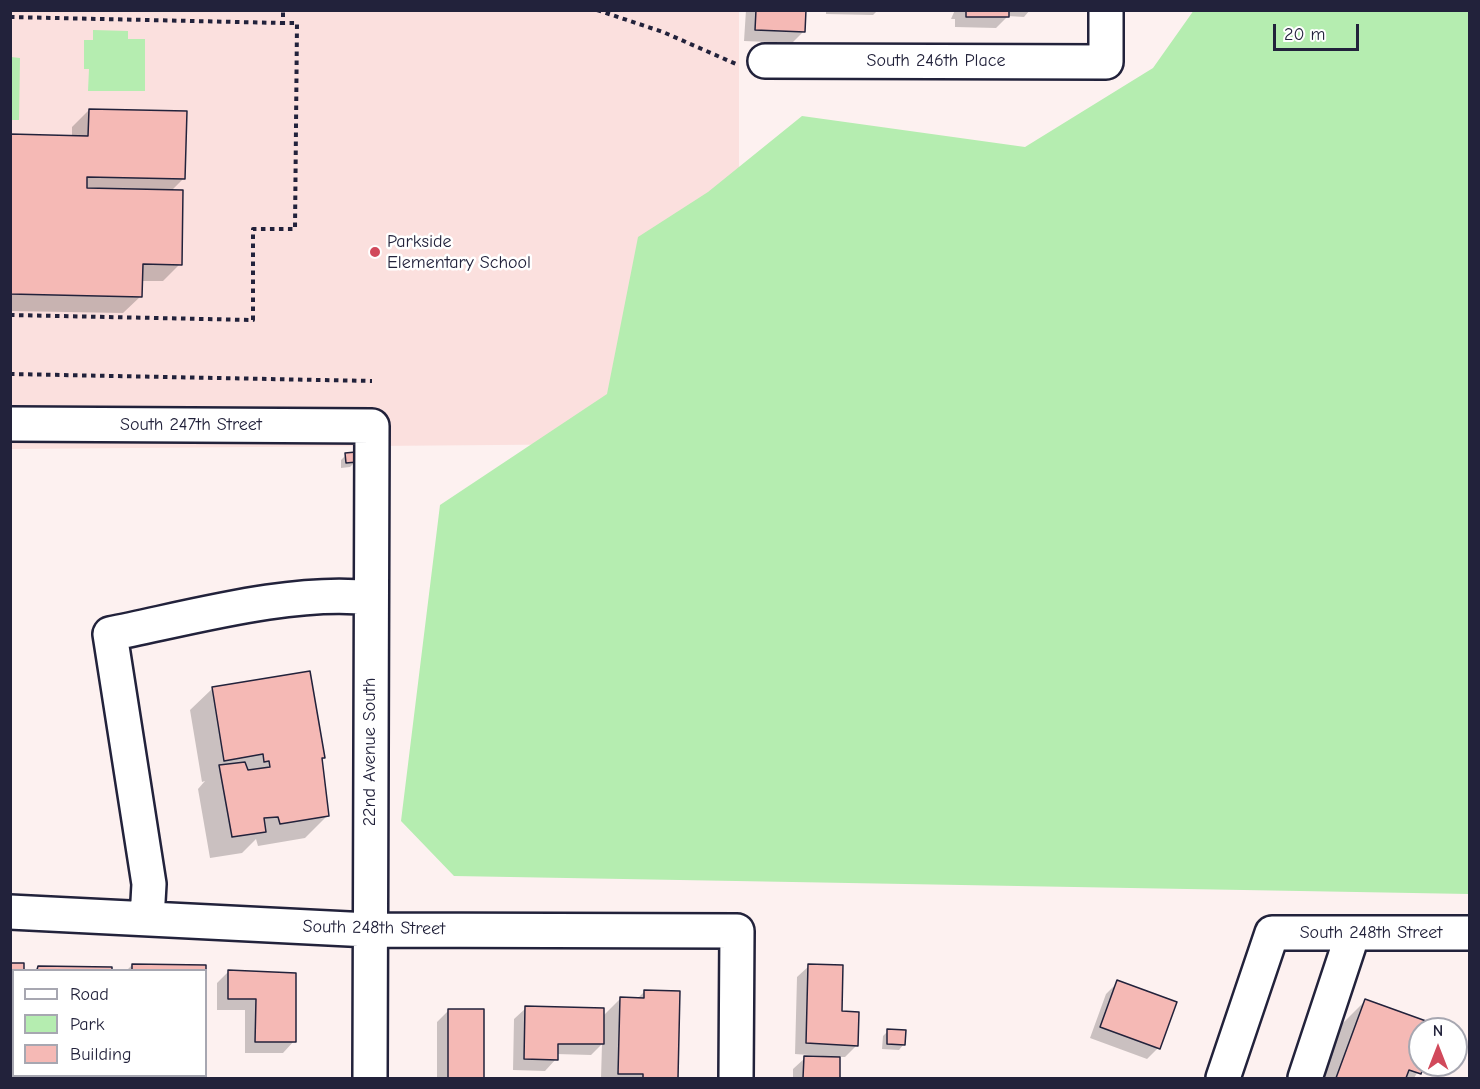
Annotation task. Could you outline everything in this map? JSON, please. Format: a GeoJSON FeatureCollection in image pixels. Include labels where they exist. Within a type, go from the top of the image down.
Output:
{"type":"FeatureCollection","features":[{"type":"Feature","properties":{"kind":"street","name":"South 246th Place"},"geometry":{"type":"LineString","coordinates":[[765,61],[1106,62],[1106,10]]}},
{"type":"Feature","properties":{"kind":"street","name":"South 247th Street"},"geometry":{"type":"LineString","coordinates":[[10,424],[372,426]]}},
{"type":"Feature","properties":{"kind":"street","name":"22nd Avenue South"},"geometry":{"type":"LineString","coordinates":[[370,1078],[372,426]]}},
{"type":"Feature","properties":{"kind":"street"},"geometry":{"type":"LineString","coordinates":[[147,919],[149,884],[110,634],[249,606],[341,594],[371,598]]}},
{"type":"Feature","properties":{"kind":"street","name":"South 248th Street"},"geometry":{"type":"LineString","coordinates":[[10,912],[369,930],[737,931],[736,1078]]}},
{"type":"Feature","properties":{"kind":"street","name":"South 248th Street"},"geometry":{"type":"LineString","coordinates":[[1223,1078],[1272,933],[1470,933]]}},
{"type":"Feature","properties":{"kind":"street"},"geometry":{"type":"LineString","coordinates":[[1305,1078],[1353,933]]}},
{"type":"Feature","properties":{"kind":"path"},"geometry":{"type":"LineString","coordinates":[[283,10],[283,23]]}},
{"type":"Feature","properties":{"kind":"path"},"geometry":{"type":"LineString","coordinates":[[10,17],[297,23],[295,229],[253,229],[253,320],[10,315]]}},
{"type":"Feature","properties":{"kind":"path"},"geometry":{"type":"LineString","coordinates":[[10,374],[372,381]]}},
{"type":"Feature","properties":{"kind":"shaded area","name":"Parkside Elementary School"},"geometry":{"type":"Polygon","coordinates":[[[10,11],[739,11],[739,443],[11,449],[10,11]]]}},
{"type":"Feature","properties":{"kind":"green space"},"geometry":{"type":"Polygon","coordinates":[[[1194,10],[1469,11],[1469,894],[454,876],[401,821],[440,505],[607,394],[638,237],[708,192],[802,116],[1025,147],[1153,68],[1194,10]]]}},
{"type":"Feature","properties":{"kind":"green space"},"geometry":{"type":"Polygon","coordinates":[[[93,30],[128,31],[128,39],[145,39],[145,91],[88,91],[89,69],[84,69],[84,40],[93,40],[93,30]]]}},
{"type":"Feature","properties":{"kind":"green space"},"geometry":{"type":"Polygon","coordinates":[[[11,57],[20,58],[19,120],[11,120],[11,57]]]}},
{"type":"Feature","properties":{"kind":"building"},"geometry":{"type":"Polygon","coordinates":[[[756,10],[806,10],[805,32],[755,30],[756,10]]]}},
{"type":"Feature","properties":{"kind":"building"},"geometry":{"type":"Polygon","coordinates":[[[966,10],[1009,10],[1009,17],[966,17],[966,10]]]}},
{"type":"Feature","properties":{"kind":"building"},"geometry":{"type":"Polygon","coordinates":[[[89,109],[187,111],[185,179],[87,177],[87,188],[183,190],[182,265],[143,264],[142,297],[10,294],[10,134],[88,136],[89,109]]]}},
{"type":"Feature","properties":{"kind":"building"},"geometry":{"type":"Polygon","coordinates":[[[356,452],[357,462],[346,463],[345,453],[356,452]]]}},
{"type":"Feature","properties":{"kind":"building"},"geometry":{"type":"Polygon","coordinates":[[[310,671],[325,758],[322,758],[329,816],[280,824],[278,817],[264,818],[266,832],[232,837],[219,765],[245,762],[248,770],[270,767],[269,761],[264,762],[263,754],[224,761],[212,687],[310,671]]]}},
{"type":"Feature","properties":{"kind":"building"},"geometry":{"type":"Polygon","coordinates":[[[10,963],[24,963],[24,969],[12,969],[12,1001],[10,1001],[10,963]]]}},
{"type":"Feature","properties":{"kind":"building"},"geometry":{"type":"Polygon","coordinates":[[[132,964],[206,965],[206,969],[132,969],[132,964]]]}},
{"type":"Feature","properties":{"kind":"building"},"geometry":{"type":"Polygon","coordinates":[[[808,964],[843,965],[842,1011],[859,1012],[858,1046],[806,1043],[808,964]]]}},
{"type":"Feature","properties":{"kind":"building"},"geometry":{"type":"Polygon","coordinates":[[[38,966],[112,967],[112,969],[37,969],[38,966]]]}},
{"type":"Feature","properties":{"kind":"building"},"geometry":{"type":"Polygon","coordinates":[[[228,970],[296,973],[296,1042],[255,1042],[256,999],[228,999],[228,970]]]}},
{"type":"Feature","properties":{"kind":"building"},"geometry":{"type":"Polygon","coordinates":[[[1117,980],[1177,1002],[1160,1049],[1100,1027],[1117,980]]]}},
{"type":"Feature","properties":{"kind":"building"},"geometry":{"type":"Polygon","coordinates":[[[644,990],[680,991],[678,1078],[643,1078],[643,1074],[618,1074],[620,997],[644,998],[644,990]]]}},
{"type":"Feature","properties":{"kind":"building"},"geometry":{"type":"Polygon","coordinates":[[[1365,999],[1415,1017],[1408,1017],[1408,1073],[1406,1078],[1336,1078],[1365,999]]]}},
{"type":"Feature","properties":{"kind":"building"},"geometry":{"type":"Polygon","coordinates":[[[525,1006],[604,1008],[604,1044],[558,1044],[558,1060],[524,1059],[525,1006]]]}},
{"type":"Feature","properties":{"kind":"building"},"geometry":{"type":"Polygon","coordinates":[[[448,1009],[484,1009],[484,1078],[448,1078],[448,1009]]]}},
{"type":"Feature","properties":{"kind":"building"},"geometry":{"type":"Polygon","coordinates":[[[887,1029],[906,1030],[905,1045],[887,1044],[887,1029]]]}},
{"type":"Feature","properties":{"kind":"building"},"geometry":{"type":"Polygon","coordinates":[[[804,1056],[840,1057],[840,1078],[803,1078],[804,1056]]]}},
{"type":"Feature","properties":{"kind":"place","name":"Parkside Elementary School"},"geometry":{"type":"Point","coordinates":[375,252]}}]}
